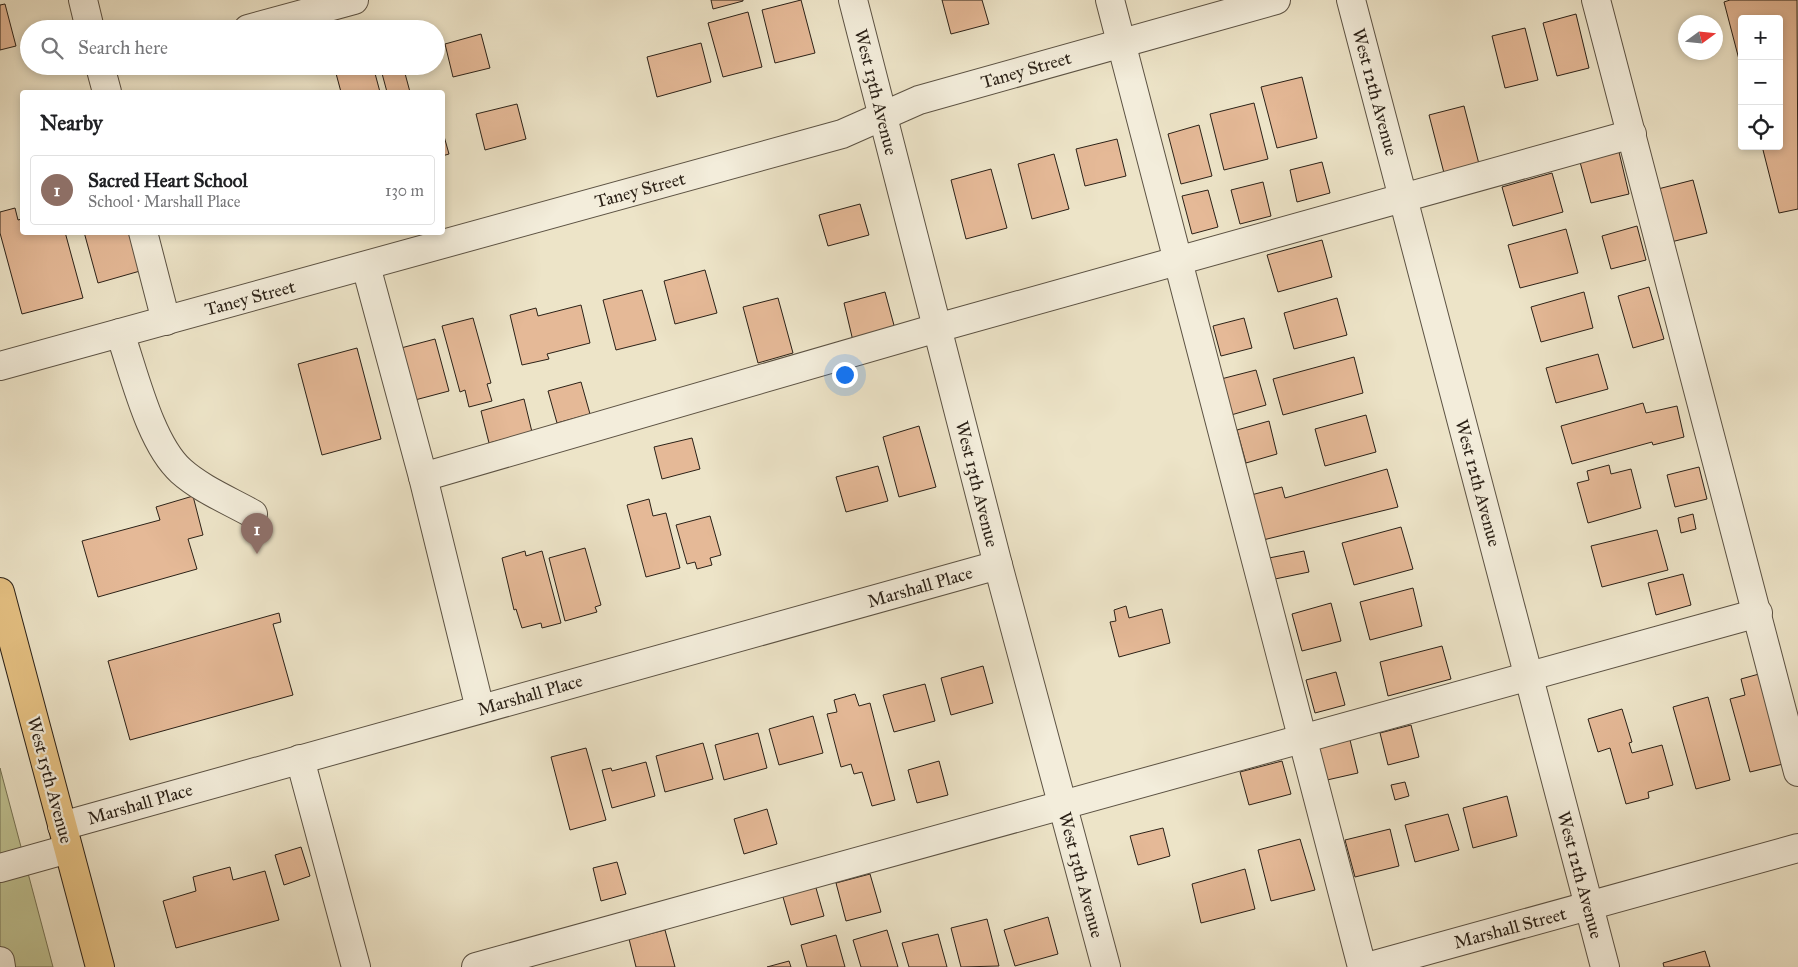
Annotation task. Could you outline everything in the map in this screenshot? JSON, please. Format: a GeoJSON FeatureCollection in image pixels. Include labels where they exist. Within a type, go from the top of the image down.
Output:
{"type":"FeatureCollection","features":[{"type":"Feature","properties":{"kind":"main road","name":"West 15th Avenue"},"geometry":{"type":"LineString","coordinates":[[0,592],[100,967]]}},
{"type":"Feature","properties":{"kind":"street"},"geometry":{"type":"LineString","coordinates":[[83,0],[88,20]]}},
{"type":"Feature","properties":{"kind":"street"},"geometry":{"type":"LineString","coordinates":[[281,20],[354,0]]}},
{"type":"Feature","properties":{"kind":"street","name":"West 13th Avenue"},"geometry":{"type":"LineString","coordinates":[[853,0],[998,565],[1106,967]]}},
{"type":"Feature","properties":{"kind":"street"},"geometry":{"type":"LineString","coordinates":[[1110,0],[1301,739],[1362,967]]}},
{"type":"Feature","properties":{"kind":"street","name":"Taney Street"},"geometry":{"type":"LineString","coordinates":[[0,366],[842,134],[919,100],[1276,0]]}},
{"type":"Feature","properties":{"kind":"street","name":"West 12th Avenue"},"geometry":{"type":"LineString","coordinates":[[1351,0],[1605,967]]}},
{"type":"Feature","properties":{"kind":"street"},"geometry":{"type":"LineString","coordinates":[[1596,0],[1758,613],[1798,772]]}},
{"type":"Feature","properties":{"kind":"street"},"geometry":{"type":"LineString","coordinates":[[423,477],[937,328],[1632,134]]}},
{"type":"Feature","properties":{"kind":"street"},"geometry":{"type":"LineString","coordinates":[[144,235],[166,320]]}},
{"type":"Feature","properties":{"kind":"street"},"geometry":{"type":"LineString","coordinates":[[366,266],[423,477],[480,709]]}},
{"type":"Feature","properties":{"kind":"street"},"geometry":{"type":"LineString","coordinates":[[120,333],[158,440],[168,456],[182,472],[253,514]]}},
{"type":"Feature","properties":{"kind":"street","name":"Marshall Place"},"geometry":{"type":"LineString","coordinates":[[0,868],[65,838],[300,759],[998,565]]}},
{"type":"Feature","properties":{"kind":"street"},"geometry":{"type":"LineString","coordinates":[[476,967],[1758,613]]}},
{"type":"Feature","properties":{"kind":"street"},"geometry":{"type":"LineString","coordinates":[[300,759],[356,967]]}},
{"type":"Feature","properties":{"kind":"street","name":"Marshall Street"},"geometry":{"type":"LineString","coordinates":[[1367,967],[1798,848]]}},
{"type":"Feature","properties":{"kind":"street"},"geometry":{"type":"LineString","coordinates":[[0,961],[2,967]]}},
{"type":"Feature","properties":{"kind":"green space"},"geometry":{"type":"Polygon","coordinates":[[[0,768],[53,967],[0,967],[0,768]]]}},
{"type":"Feature","properties":{"kind":"building"},"geometry":{"type":"Polygon","coordinates":[[[711,0],[743,0],[743,1],[713,9],[711,0]]]}},
{"type":"Feature","properties":{"kind":"building"},"geometry":{"type":"Polygon","coordinates":[[[801,0],[815,53],[775,63],[762,10],[801,0]]]}},
{"type":"Feature","properties":{"kind":"building"},"geometry":{"type":"Polygon","coordinates":[[[942,0],[982,0],[989,24],[951,34],[942,0]]]}},
{"type":"Feature","properties":{"kind":"building"},"geometry":{"type":"Polygon","coordinates":[[[1730,0],[1797,0],[1798,209],[1779,213],[1763,150],[1783,150],[1783,15],[1738,15],[1738,56],[1724,2],[1730,0]]]}},
{"type":"Feature","properties":{"kind":"building"},"geometry":{"type":"Polygon","coordinates":[[[5,4],[16,46],[0,50],[0,5],[5,4]]]}},
{"type":"Feature","properties":{"kind":"building"},"geometry":{"type":"Polygon","coordinates":[[[748,12],[762,67],[723,77],[708,23],[748,12]]]}},
{"type":"Feature","properties":{"kind":"building"},"geometry":{"type":"Polygon","coordinates":[[[1576,14],[1589,68],[1557,76],[1543,23],[1576,14]]]}},
{"type":"Feature","properties":{"kind":"building"},"geometry":{"type":"Polygon","coordinates":[[[1525,28],[1538,80],[1505,88],[1492,36],[1525,28]]]}},
{"type":"Feature","properties":{"kind":"building"},"geometry":{"type":"Polygon","coordinates":[[[481,34],[490,68],[453,77],[445,44],[481,34]]]}},
{"type":"Feature","properties":{"kind":"building"},"geometry":{"type":"Polygon","coordinates":[[[701,43],[711,82],[657,97],[647,57],[701,43]]]}},
{"type":"Feature","properties":{"kind":"building"},"geometry":{"type":"Polygon","coordinates":[[[336,75],[375,75],[379,90],[340,90],[336,75]]]}},
{"type":"Feature","properties":{"kind":"building"},"geometry":{"type":"Polygon","coordinates":[[[382,75],[405,75],[409,90],[386,90],[382,75]]]}},
{"type":"Feature","properties":{"kind":"building"},"geometry":{"type":"Polygon","coordinates":[[[1302,77],[1317,138],[1277,148],[1261,87],[1302,77]]]}},
{"type":"Feature","properties":{"kind":"building"},"geometry":{"type":"Polygon","coordinates":[[[1254,103],[1268,159],[1224,170],[1210,114],[1254,103]]]}},
{"type":"Feature","properties":{"kind":"building"},"geometry":{"type":"Polygon","coordinates":[[[517,104],[526,139],[485,150],[476,114],[517,104]]]}},
{"type":"Feature","properties":{"kind":"building"},"geometry":{"type":"Polygon","coordinates":[[[1464,106],[1479,164],[1444,173],[1429,115],[1464,106]]]}},
{"type":"Feature","properties":{"kind":"building"},"geometry":{"type":"Polygon","coordinates":[[[1199,125],[1212,176],[1181,184],[1168,134],[1199,125]]]}},
{"type":"Feature","properties":{"kind":"building"},"geometry":{"type":"Polygon","coordinates":[[[1117,139],[1126,176],[1085,186],[1076,149],[1117,139]]]}},
{"type":"Feature","properties":{"kind":"building"},"geometry":{"type":"Polygon","coordinates":[[[445,140],[449,154],[445,155],[445,140]]]}},
{"type":"Feature","properties":{"kind":"building"},"geometry":{"type":"Polygon","coordinates":[[[1619,152],[1629,194],[1591,203],[1580,162],[1619,152]]]}},
{"type":"Feature","properties":{"kind":"building"},"geometry":{"type":"Polygon","coordinates":[[[1054,154],[1069,209],[1032,219],[1018,164],[1054,154]]]}},
{"type":"Feature","properties":{"kind":"building"},"geometry":{"type":"Polygon","coordinates":[[[1322,162],[1330,193],[1297,202],[1290,170],[1322,162]]]}},
{"type":"Feature","properties":{"kind":"building"},"geometry":{"type":"Polygon","coordinates":[[[991,169],[1007,228],[966,239],[951,180],[991,169]]]}},
{"type":"Feature","properties":{"kind":"building"},"geometry":{"type":"Polygon","coordinates":[[[1552,173],[1563,212],[1513,226],[1502,187],[1552,173]]]}},
{"type":"Feature","properties":{"kind":"building"},"geometry":{"type":"Polygon","coordinates":[[[1693,180],[1707,233],[1671,242],[1658,189],[1693,180]]]}},
{"type":"Feature","properties":{"kind":"building"},"geometry":{"type":"Polygon","coordinates":[[[1263,182],[1271,216],[1240,224],[1231,190],[1263,182]]]}},
{"type":"Feature","properties":{"kind":"building"},"geometry":{"type":"Polygon","coordinates":[[[1208,190],[1218,227],[1192,234],[1182,196],[1208,190]]]}},
{"type":"Feature","properties":{"kind":"building"},"geometry":{"type":"Polygon","coordinates":[[[860,204],[869,235],[828,246],[819,215],[860,204]]]}},
{"type":"Feature","properties":{"kind":"building"},"geometry":{"type":"Polygon","coordinates":[[[15,208],[18,220],[20,220],[20,235],[66,235],[83,298],[22,314],[0,233],[0,212],[15,208]]]}},
{"type":"Feature","properties":{"kind":"building"},"geometry":{"type":"Polygon","coordinates":[[[1637,226],[1646,260],[1611,269],[1602,236],[1637,226]]]}},
{"type":"Feature","properties":{"kind":"building"},"geometry":{"type":"Polygon","coordinates":[[[1566,229],[1578,273],[1520,288],[1508,245],[1566,229]]]}},
{"type":"Feature","properties":{"kind":"building"},"geometry":{"type":"Polygon","coordinates":[[[85,235],[130,235],[140,271],[98,283],[85,235]]]}},
{"type":"Feature","properties":{"kind":"building"},"geometry":{"type":"Polygon","coordinates":[[[1322,240],[1332,277],[1278,292],[1267,255],[1322,240]]]}},
{"type":"Feature","properties":{"kind":"building"},"geometry":{"type":"Polygon","coordinates":[[[705,270],[717,313],[675,324],[664,281],[705,270]]]}},
{"type":"Feature","properties":{"kind":"building"},"geometry":{"type":"Polygon","coordinates":[[[1649,287],[1664,339],[1633,348],[1618,296],[1649,287]]]}},
{"type":"Feature","properties":{"kind":"building"},"geometry":{"type":"Polygon","coordinates":[[[642,290],[656,340],[616,350],[603,300],[642,290]]]}},
{"type":"Feature","properties":{"kind":"building"},"geometry":{"type":"Polygon","coordinates":[[[885,292],[895,329],[853,341],[844,303],[885,292]]]}},
{"type":"Feature","properties":{"kind":"building"},"geometry":{"type":"Polygon","coordinates":[[[1584,292],[1593,328],[1541,342],[1531,307],[1584,292]]]}},
{"type":"Feature","properties":{"kind":"building"},"geometry":{"type":"Polygon","coordinates":[[[778,298],[793,353],[758,363],[743,307],[778,298]]]}},
{"type":"Feature","properties":{"kind":"building"},"geometry":{"type":"Polygon","coordinates":[[[1337,298],[1347,335],[1294,349],[1284,313],[1337,298]]]}},
{"type":"Feature","properties":{"kind":"building"},"geometry":{"type":"Polygon","coordinates":[[[581,305],[590,343],[547,354],[549,359],[522,365],[510,315],[536,308],[538,316],[581,305]]]}},
{"type":"Feature","properties":{"kind":"building"},"geometry":{"type":"Polygon","coordinates":[[[473,318],[491,383],[487,384],[492,401],[469,407],[465,390],[460,392],[442,326],[473,318]]]}},
{"type":"Feature","properties":{"kind":"building"},"geometry":{"type":"Polygon","coordinates":[[[1244,318],[1252,348],[1221,356],[1213,326],[1244,318]]]}},
{"type":"Feature","properties":{"kind":"building"},"geometry":{"type":"Polygon","coordinates":[[[435,339],[449,391],[415,400],[401,348],[435,339]]]}},
{"type":"Feature","properties":{"kind":"building"},"geometry":{"type":"Polygon","coordinates":[[[357,348],[381,439],[322,455],[298,364],[357,348]]]}},
{"type":"Feature","properties":{"kind":"building"},"geometry":{"type":"Polygon","coordinates":[[[1598,354],[1608,389],[1556,403],[1546,368],[1598,354]]]}},
{"type":"Feature","properties":{"kind":"building"},"geometry":{"type":"Polygon","coordinates":[[[1354,357],[1363,393],[1283,415],[1273,379],[1354,357]]]}},
{"type":"Feature","properties":{"kind":"building"},"geometry":{"type":"Polygon","coordinates":[[[1256,370],[1266,405],[1231,415],[1221,379],[1256,370]]]}},
{"type":"Feature","properties":{"kind":"building"},"geometry":{"type":"Polygon","coordinates":[[[581,382],[590,414],[557,423],[548,391],[581,382]]]}},
{"type":"Feature","properties":{"kind":"building"},"geometry":{"type":"Polygon","coordinates":[[[524,399],[532,432],[489,443],[481,411],[524,399]]]}},
{"type":"Feature","properties":{"kind":"building"},"geometry":{"type":"Polygon","coordinates":[[[1643,403],[1646,413],[1677,406],[1684,437],[1653,445],[1652,442],[1572,464],[1561,426],[1643,403]]]}},
{"type":"Feature","properties":{"kind":"building"},"geometry":{"type":"Polygon","coordinates":[[[1366,415],[1376,452],[1325,466],[1315,429],[1366,415]]]}},
{"type":"Feature","properties":{"kind":"building"},"geometry":{"type":"Polygon","coordinates":[[[1269,421],[1277,454],[1246,463],[1237,430],[1269,421]]]}},
{"type":"Feature","properties":{"kind":"building"},"geometry":{"type":"Polygon","coordinates":[[[919,426],[936,487],[899,497],[883,437],[919,426]]]}},
{"type":"Feature","properties":{"kind":"building"},"geometry":{"type":"Polygon","coordinates":[[[692,438],[700,469],[662,479],[654,447],[692,438]]]}},
{"type":"Feature","properties":{"kind":"building"},"geometry":{"type":"Polygon","coordinates":[[[1609,465],[1611,474],[1631,469],[1641,508],[1588,523],[1577,483],[1589,480],[1587,471],[1609,465]]]}},
{"type":"Feature","properties":{"kind":"building"},"geometry":{"type":"Polygon","coordinates":[[[878,466],[888,501],[846,512],[836,477],[878,466]]]}},
{"type":"Feature","properties":{"kind":"building"},"geometry":{"type":"Polygon","coordinates":[[[1699,467],[1707,499],[1675,507],[1667,475],[1699,467]]]}},
{"type":"Feature","properties":{"kind":"building"},"geometry":{"type":"Polygon","coordinates":[[[1387,469],[1398,507],[1263,540],[1251,495],[1282,487],[1285,498],[1387,469]]]}},
{"type":"Feature","properties":{"kind":"building"},"geometry":{"type":"Polygon","coordinates":[[[193,496],[203,535],[188,539],[197,569],[98,597],[82,541],[160,520],[156,507],[193,496]]]}},
{"type":"Feature","properties":{"kind":"building"},"geometry":{"type":"Polygon","coordinates":[[[649,499],[653,516],[666,513],[680,568],[646,577],[627,505],[649,499]]]}},
{"type":"Feature","properties":{"kind":"building"},"geometry":{"type":"Polygon","coordinates":[[[1693,514],[1696,529],[1681,533],[1678,518],[1693,514]]]}},
{"type":"Feature","properties":{"kind":"building"},"geometry":{"type":"Polygon","coordinates":[[[710,516],[721,555],[710,558],[712,565],[697,569],[695,562],[687,564],[676,525],[710,516]]]}},
{"type":"Feature","properties":{"kind":"building"},"geometry":{"type":"Polygon","coordinates":[[[1401,527],[1413,569],[1354,585],[1342,543],[1401,527]]]}},
{"type":"Feature","properties":{"kind":"building"},"geometry":{"type":"Polygon","coordinates":[[[1657,530],[1668,570],[1602,587],[1591,546],[1657,530]]]}},
{"type":"Feature","properties":{"kind":"building"},"geometry":{"type":"Polygon","coordinates":[[[585,548],[601,605],[595,607],[597,612],[565,621],[549,558],[585,548]]]}},
{"type":"Feature","properties":{"kind":"building"},"geometry":{"type":"Polygon","coordinates":[[[525,551],[526,556],[542,551],[561,623],[542,628],[541,623],[522,628],[516,609],[514,610],[502,558],[525,551]]]}},
{"type":"Feature","properties":{"kind":"building"},"geometry":{"type":"Polygon","coordinates":[[[1304,551],[1309,572],[1275,579],[1269,558],[1304,551]]]}},
{"type":"Feature","properties":{"kind":"building"},"geometry":{"type":"Polygon","coordinates":[[[1683,574],[1691,605],[1656,615],[1648,583],[1683,574]]]}},
{"type":"Feature","properties":{"kind":"building"},"geometry":{"type":"Polygon","coordinates":[[[1413,588],[1422,626],[1370,640],[1360,602],[1413,588]]]}},
{"type":"Feature","properties":{"kind":"building"},"geometry":{"type":"Polygon","coordinates":[[[1331,603],[1341,641],[1302,651],[1292,614],[1331,603]]]}},
{"type":"Feature","properties":{"kind":"building"},"geometry":{"type":"Polygon","coordinates":[[[1126,606],[1129,618],[1162,609],[1170,643],[1119,657],[1110,622],[1116,621],[1114,610],[1126,606]]]}},
{"type":"Feature","properties":{"kind":"building"},"geometry":{"type":"Polygon","coordinates":[[[279,613],[281,622],[273,624],[293,695],[130,740],[108,661],[279,613]]]}},
{"type":"Feature","properties":{"kind":"building"},"geometry":{"type":"Polygon","coordinates":[[[1442,646],[1451,679],[1388,696],[1380,662],[1442,646]]]}},
{"type":"Feature","properties":{"kind":"building"},"geometry":{"type":"Polygon","coordinates":[[[983,666],[993,703],[951,715],[941,678],[983,666]]]}},
{"type":"Feature","properties":{"kind":"building"},"geometry":{"type":"Polygon","coordinates":[[[1336,672],[1345,705],[1315,713],[1306,680],[1336,672]]]}},
{"type":"Feature","properties":{"kind":"building"},"geometry":{"type":"Polygon","coordinates":[[[1759,674],[1783,764],[1750,772],[1730,699],[1745,695],[1741,679],[1759,674]]]}},
{"type":"Feature","properties":{"kind":"building"},"geometry":{"type":"Polygon","coordinates":[[[925,684],[935,721],[894,732],[883,695],[925,684]]]}},
{"type":"Feature","properties":{"kind":"building"},"geometry":{"type":"Polygon","coordinates":[[[855,694],[859,706],[870,703],[895,800],[872,806],[862,772],[854,774],[851,764],[841,767],[827,714],[837,712],[834,700],[855,694]]]}},
{"type":"Feature","properties":{"kind":"building"},"geometry":{"type":"Polygon","coordinates":[[[1708,697],[1730,780],[1696,789],[1673,707],[1708,697]]]}},
{"type":"Feature","properties":{"kind":"building"},"geometry":{"type":"Polygon","coordinates":[[[1622,709],[1632,742],[1629,743],[1632,753],[1662,745],[1673,785],[1648,792],[1649,798],[1626,804],[1610,748],[1598,752],[1588,719],[1622,709]]]}},
{"type":"Feature","properties":{"kind":"building"},"geometry":{"type":"Polygon","coordinates":[[[813,716],[823,753],[779,765],[769,729],[813,716]]]}},
{"type":"Feature","properties":{"kind":"building"},"geometry":{"type":"Polygon","coordinates":[[[1411,725],[1419,757],[1388,765],[1380,733],[1411,725]]]}},
{"type":"Feature","properties":{"kind":"building"},"geometry":{"type":"Polygon","coordinates":[[[758,733],[767,768],[724,780],[715,745],[758,733]]]}},
{"type":"Feature","properties":{"kind":"building"},"geometry":{"type":"Polygon","coordinates":[[[1350,740],[1358,773],[1327,780],[1319,748],[1350,740]]]}},
{"type":"Feature","properties":{"kind":"building"},"geometry":{"type":"Polygon","coordinates":[[[703,743],[713,779],[665,792],[656,756],[703,743]]]}},
{"type":"Feature","properties":{"kind":"building"},"geometry":{"type":"Polygon","coordinates":[[[586,748],[606,820],[570,830],[551,757],[586,748]]]}},
{"type":"Feature","properties":{"kind":"building"},"geometry":{"type":"Polygon","coordinates":[[[939,761],[948,795],[917,803],[908,770],[939,761]]]}},
{"type":"Feature","properties":{"kind":"building"},"geometry":{"type":"Polygon","coordinates":[[[1282,761],[1291,794],[1249,805],[1240,772],[1282,761]]]}},
{"type":"Feature","properties":{"kind":"building"},"geometry":{"type":"Polygon","coordinates":[[[646,762],[655,796],[612,808],[602,770],[611,768],[612,771],[646,762]]]}},
{"type":"Feature","properties":{"kind":"building"},"geometry":{"type":"Polygon","coordinates":[[[1405,782],[1409,796],[1395,800],[1391,785],[1405,782]]]}},
{"type":"Feature","properties":{"kind":"building"},"geometry":{"type":"Polygon","coordinates":[[[1507,796],[1517,836],[1473,848],[1463,808],[1507,796]]]}},
{"type":"Feature","properties":{"kind":"building"},"geometry":{"type":"Polygon","coordinates":[[[767,809],[777,844],[744,854],[734,819],[767,809]]]}},
{"type":"Feature","properties":{"kind":"building"},"geometry":{"type":"Polygon","coordinates":[[[1448,814],[1459,850],[1415,862],[1405,825],[1448,814]]]}},
{"type":"Feature","properties":{"kind":"building"},"geometry":{"type":"Polygon","coordinates":[[[1163,828],[1170,856],[1138,865],[1130,836],[1163,828]]]}},
{"type":"Feature","properties":{"kind":"building"},"geometry":{"type":"Polygon","coordinates":[[[1390,829],[1399,866],[1355,877],[1345,840],[1390,829]]]}},
{"type":"Feature","properties":{"kind":"building"},"geometry":{"type":"Polygon","coordinates":[[[1300,839],[1315,890],[1271,901],[1258,850],[1300,839]]]}},
{"type":"Feature","properties":{"kind":"building"},"geometry":{"type":"Polygon","coordinates":[[[301,847],[310,876],[284,885],[275,855],[301,847]]]}},
{"type":"Feature","properties":{"kind":"building"},"geometry":{"type":"Polygon","coordinates":[[[617,862],[626,894],[601,901],[593,868],[617,862]]]}},
{"type":"Feature","properties":{"kind":"building"},"geometry":{"type":"Polygon","coordinates":[[[230,867],[233,880],[265,871],[279,920],[176,948],[163,901],[196,891],[193,877],[230,867]]]}},
{"type":"Feature","properties":{"kind":"building"},"geometry":{"type":"Polygon","coordinates":[[[1245,869],[1255,909],[1201,923],[1192,884],[1245,869]]]}},
{"type":"Feature","properties":{"kind":"building"},"geometry":{"type":"Polygon","coordinates":[[[870,874],[881,912],[846,921],[836,883],[870,874]]]}},
{"type":"Feature","properties":{"kind":"building"},"geometry":{"type":"Polygon","coordinates":[[[814,881],[824,916],[791,925],[781,890],[814,881]]]}},
{"type":"Feature","properties":{"kind":"building"},"geometry":{"type":"Polygon","coordinates":[[[1048,917],[1058,954],[1015,966],[1004,930],[1048,917]]]}},
{"type":"Feature","properties":{"kind":"building"},"geometry":{"type":"Polygon","coordinates":[[[987,919],[999,966],[961,967],[951,928],[987,919]]]}},
{"type":"Feature","properties":{"kind":"building"},"geometry":{"type":"Polygon","coordinates":[[[665,930],[675,967],[636,967],[629,939],[665,930]]]}},
{"type":"Feature","properties":{"kind":"building"},"geometry":{"type":"Polygon","coordinates":[[[887,930],[898,967],[861,967],[853,940],[887,930]]]}},
{"type":"Feature","properties":{"kind":"building"},"geometry":{"type":"Polygon","coordinates":[[[938,934],[947,967],[909,967],[902,943],[938,934]]]}},
{"type":"Feature","properties":{"kind":"building"},"geometry":{"type":"Polygon","coordinates":[[[836,935],[845,967],[807,967],[801,945],[836,935]]]}},
{"type":"Feature","properties":{"kind":"building"},"geometry":{"type":"Polygon","coordinates":[[[1705,951],[1710,967],[1664,967],[1663,963],[1705,951]]]}},
{"type":"Feature","properties":{"kind":"building"},"geometry":{"type":"Polygon","coordinates":[[[789,961],[791,967],[767,967],[789,961]]]}},
{"type":"Feature","properties":{"kind":"place","name":"Sacred Heart School"},"geometry":{"type":"Point","coordinates":[257,554]}}]}
